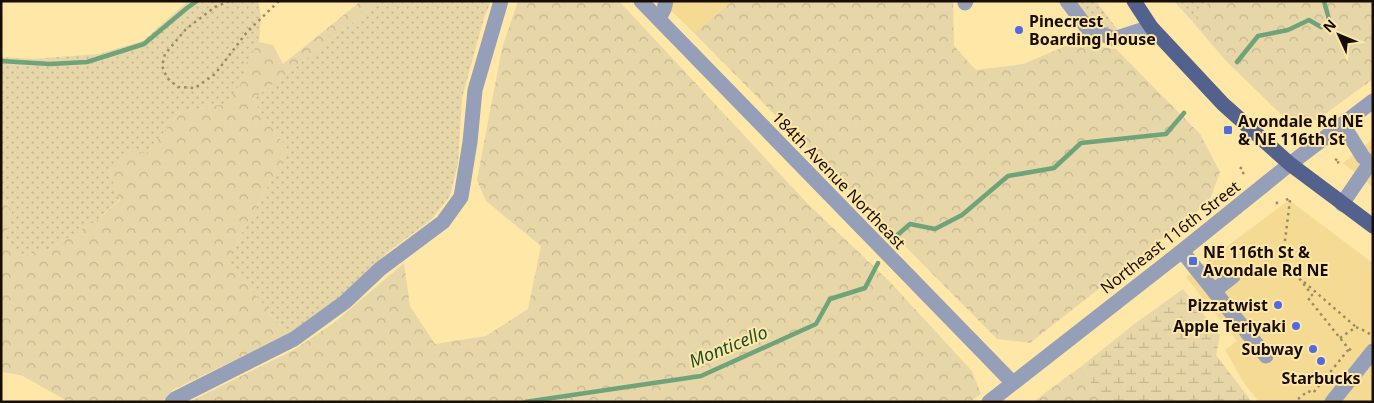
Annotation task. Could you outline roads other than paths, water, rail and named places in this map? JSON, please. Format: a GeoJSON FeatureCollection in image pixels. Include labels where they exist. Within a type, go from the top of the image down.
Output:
{"type":"FeatureCollection","features":[{"type":"Feature","properties":{"kind":"main road"},"geometry":{"type":"LineString","coordinates":[[1134,1],[1151,27],[1223,104],[1290,164],[1373,226]]}},
{"type":"Feature","properties":{"kind":"street"},"geometry":{"type":"LineString","coordinates":[[172,402],[294,339],[344,302],[380,268],[443,222],[461,197],[470,142],[475,90],[501,1]]}},
{"type":"Feature","properties":{"kind":"street","name":"184th Avenue Northeast"},"geometry":{"type":"LineString","coordinates":[[641,1],[1013,383]]}},
{"type":"Feature","properties":{"kind":"street"},"geometry":{"type":"LineString","coordinates":[[658,19],[666,1]]}},
{"type":"Feature","properties":{"kind":"street"},"geometry":{"type":"LineString","coordinates":[[1067,1],[1087,28],[1114,39],[1151,27]]}},
{"type":"Feature","properties":{"kind":"street","name":"Northeast 116th Street"},"geometry":{"type":"LineString","coordinates":[[989,402],[1290,164],[1373,101]]}},
{"type":"Feature","properties":{"kind":"street"},"geometry":{"type":"LineString","coordinates":[[1342,125],[1371,164],[1342,204]]}},
{"type":"Feature","properties":{"kind":"street"},"geometry":{"type":"LineString","coordinates":[[1182,250],[1266,356]]}},
{"type":"Feature","properties":{"kind":"street"},"geometry":{"type":"LineString","coordinates":[[1214,291],[1233,276]]}},
{"type":"Feature","properties":{"kind":"street"},"geometry":{"type":"LineString","coordinates":[[1332,402],[1368,356]]}},
{"type":"Feature","properties":{"kind":"waterway"},"geometry":{"type":"LineString","coordinates":[[1,61],[50,64],[87,62],[144,44],[197,1]]}},
{"type":"Feature","properties":{"kind":"waterway","name":"Monticello"},"geometry":{"type":"LineString","coordinates":[[1237,62],[1258,36],[1288,30],[1309,20],[1321,27],[1329,26],[1324,1]]}},
{"type":"Feature","properties":{"kind":"waterway","name":"Monticello"},"geometry":{"type":"LineString","coordinates":[[894,238],[910,224],[935,229],[962,215],[1008,176],[1054,168],[1081,143],[1166,134],[1184,113]]}},
{"type":"Feature","properties":{"kind":"waterway","name":"Monticello"},"geometry":{"type":"LineString","coordinates":[[525,402],[701,376],[816,324],[830,299],[865,288],[878,263]]}},
{"type":"Feature","properties":{"kind":"place","name":"Pinecrest Boarding House"},"geometry":{"type":"Point","coordinates":[1019,30]}},
{"type":"Feature","properties":{"kind":"place","name":"Avondale Rd NE & NE 116th St"},"geometry":{"type":"Point","coordinates":[1228,130]}},
{"type":"Feature","properties":{"kind":"place","name":"NE 116th St & Avondale Rd NE"},"geometry":{"type":"Point","coordinates":[1193,261]}},
{"type":"Feature","properties":{"kind":"place","name":"Pizzatwist"},"geometry":{"type":"Point","coordinates":[1278,305]}},
{"type":"Feature","properties":{"kind":"place","name":"Apple Teriyaki"},"geometry":{"type":"Point","coordinates":[1296,326]}},
{"type":"Feature","properties":{"kind":"place","name":"Subway"},"geometry":{"type":"Point","coordinates":[1313,349]}},
{"type":"Feature","properties":{"kind":"place","name":"Starbucks"},"geometry":{"type":"Point","coordinates":[1321,361]}}]}
